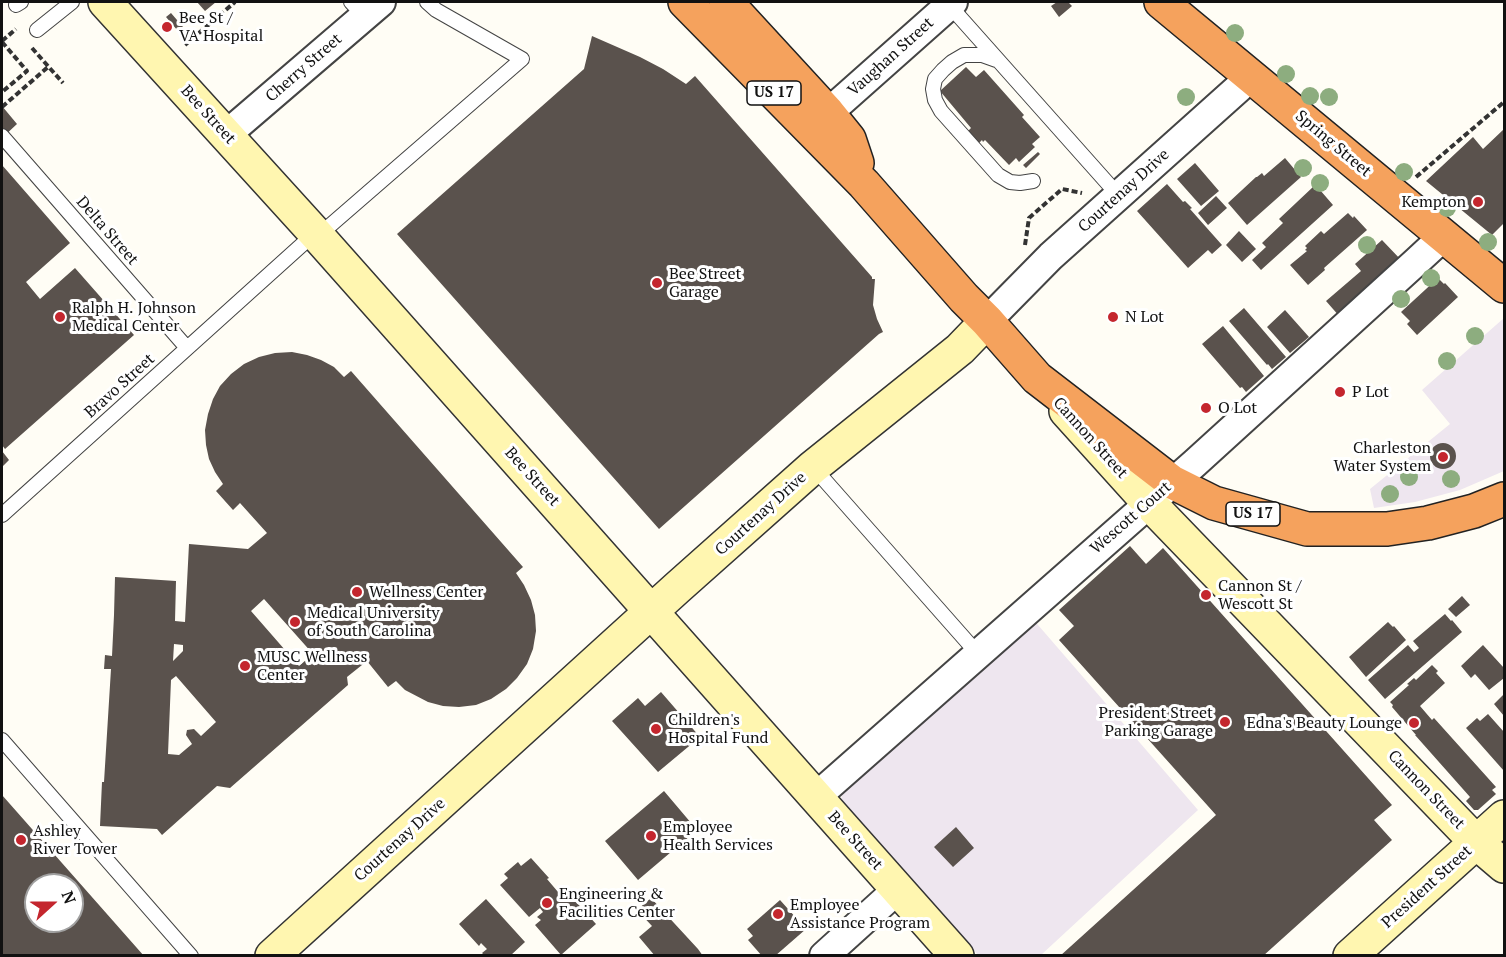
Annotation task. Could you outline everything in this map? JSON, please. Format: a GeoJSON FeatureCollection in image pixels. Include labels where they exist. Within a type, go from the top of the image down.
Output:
{"type":"FeatureCollection","features":[{"type":"Feature","properties":{"kind":"highway","name":"US 17"},"geometry":{"type":"LineString","coordinates":[[685,2],[864,184],[956,290],[987,321],[1037,378],[1161,492],[1214,503],[1307,529],[1387,529],[1428,523],[1474,511],[1504,499]]}},
{"type":"Feature","properties":{"kind":"highway"},"geometry":{"type":"LineString","coordinates":[[726,2],[849,139],[864,184]]}},
{"type":"Feature","properties":{"kind":"highway","name":"Spring Street"},"geometry":{"type":"LineString","coordinates":[[1161,2],[1504,286]]}},
{"type":"Feature","properties":{"kind":"street","name":"Bee Street"},"geometry":{"type":"LineString","coordinates":[[108,3],[957,956]]}},
{"type":"Feature","properties":{"kind":"street","name":"Vaughan Street"},"geometry":{"type":"LineString","coordinates":[[828,113],[951,3]]}},
{"type":"Feature","properties":{"kind":"street","name":"Cherry Street"},"geometry":{"type":"LineString","coordinates":[[226,135],[366,6]]}},
{"type":"Feature","properties":{"kind":"street","name":"Courtenay Drive"},"geometry":{"type":"LineString","coordinates":[[272,956],[813,467],[960,349],[1051,256],[1252,76]]}},
{"type":"Feature","properties":{"kind":"street","name":"Wescott Court"},"geometry":{"type":"LineString","coordinates":[[816,797],[1161,492],[1444,236]]}},
{"type":"Feature","properties":{"kind":"street","name":"Cannon Street"},"geometry":{"type":"LineString","coordinates":[[1161,492],[1477,843],[1504,866]]}},
{"type":"Feature","properties":{"kind":"street","name":"President Street"},"geometry":{"type":"LineString","coordinates":[[1350,956],[1504,817]]}},
{"type":"Feature","properties":{"kind":"street"},"geometry":{"type":"LineString","coordinates":[[824,956],[898,889]]}},
{"type":"Feature","properties":{"kind":"lane"},"geometry":{"type":"LineString","coordinates":[[37,30],[72,2]]}},
{"type":"Feature","properties":{"kind":"lane","name":"Bravo Street"},"geometry":{"type":"LineString","coordinates":[[2,515],[316,234],[522,59],[436,10],[427,2]]}},
{"type":"Feature","properties":{"kind":"lane"},"geometry":{"type":"LineString","coordinates":[[951,3],[998,60],[1119,196]]}},
{"type":"Feature","properties":{"kind":"lane"},"geometry":{"type":"LineString","coordinates":[[998,60],[982,55],[964,55],[952,62],[935,79],[933,89],[935,100],[941,111],[998,175],[1010,182],[1033,181]]}},
{"type":"Feature","properties":{"kind":"lane","name":"Delta Street"},"geometry":{"type":"LineString","coordinates":[[2,136],[187,348]]}},
{"type":"Feature","properties":{"kind":"lane"},"geometry":{"type":"LineString","coordinates":[[813,467],[978,654]]}},
{"type":"Feature","properties":{"kind":"lane"},"geometry":{"type":"LineString","coordinates":[[2,740],[191,956]]}},
{"type":"Feature","properties":{"kind":"path"},"geometry":{"type":"LineString","coordinates":[[185,45],[235,2]]}},
{"type":"Feature","properties":{"kind":"path"},"geometry":{"type":"LineString","coordinates":[[2,92],[27,70],[2,42],[15,29]]}},
{"type":"Feature","properties":{"kind":"path"},"geometry":{"type":"LineString","coordinates":[[2,107],[48,67]]}},
{"type":"Feature","properties":{"kind":"path"},"geometry":{"type":"LineString","coordinates":[[1413,180],[1504,102]]}},
{"type":"Feature","properties":{"kind":"path"},"geometry":{"type":"LineString","coordinates":[[1024,249],[1029,218],[1062,189],[1084,194]]}},
{"type":"Feature","properties":{"kind":"shaded area"},"geometry":{"type":"Polygon","coordinates":[[[1504,318],[1504,471],[1460,490],[1415,502],[1374,508],[1370,489],[1450,424],[1422,390],[1504,318]]]}},
{"type":"Feature","properties":{"kind":"shaded area"},"geometry":{"type":"Polygon","coordinates":[[[1032,618],[1198,810],[1041,955],[979,956],[847,811],[841,793],[1032,618]]]}},
{"type":"Feature","properties":{"kind":"building"},"geometry":{"type":"Polygon","coordinates":[[[197,2],[216,2],[205,11],[197,2]]]}},
{"type":"Feature","properties":{"kind":"building"},"geometry":{"type":"Polygon","coordinates":[[[1057,2],[1068,2],[1072,6],[1059,17],[1051,6],[1057,2]]]}},
{"type":"Feature","properties":{"kind":"building"},"geometry":{"type":"Polygon","coordinates":[[[171,13],[183,27],[178,31],[166,17],[171,13]]]}},
{"type":"Feature","properties":{"kind":"building","name":"Bee Street Garage"},"geometry":{"type":"Polygon","coordinates":[[[592,36],[640,57],[686,84],[695,76],[872,279],[875,279],[873,305],[883,332],[659,529],[397,234],[584,69],[592,36]]]}},
{"type":"Feature","properties":{"kind":"building"},"geometry":{"type":"Polygon","coordinates":[[[966,67],[976,77],[984,70],[1024,115],[1022,117],[1040,137],[1032,144],[1035,147],[1019,162],[1016,158],[1009,165],[985,140],[976,146],[965,134],[971,128],[940,91],[966,67]]]}},
{"type":"Feature","properties":{"kind":"building"},"geometry":{"type":"Polygon","coordinates":[[[2,106],[17,124],[2,138],[2,106]]]}},
{"type":"Feature","properties":{"kind":"building","name":"Kempton"},"geometry":{"type":"Polygon","coordinates":[[[1504,129],[1504,223],[1492,235],[1426,181],[1473,137],[1483,149],[1504,129]]]}},
{"type":"Feature","properties":{"kind":"building"},"geometry":{"type":"Polygon","coordinates":[[[1038,152],[1040,154],[1026,168],[1023,165],[1038,152]]]}},
{"type":"Feature","properties":{"kind":"building"},"geometry":{"type":"Polygon","coordinates":[[[1285,158],[1301,177],[1247,225],[1228,203],[1256,177],[1262,173],[1264,176],[1285,158]]]}},
{"type":"Feature","properties":{"kind":"building"},"geometry":{"type":"Polygon","coordinates":[[[1195,163],[1219,191],[1201,206],[1177,179],[1195,163]]]}},
{"type":"Feature","properties":{"kind":"building","name":"Ralph H. Johnson Medical Center"},"geometry":{"type":"Polygon","coordinates":[[[2,165],[70,243],[26,282],[40,299],[75,268],[134,335],[5,449],[2,445],[2,165]]]}},
{"type":"Feature","properties":{"kind":"building"},"geometry":{"type":"Polygon","coordinates":[[[1167,184],[1183,202],[1185,201],[1192,208],[1190,209],[1222,245],[1212,254],[1208,250],[1188,268],[1137,211],[1167,184]]]}},
{"type":"Feature","properties":{"kind":"building"},"geometry":{"type":"Polygon","coordinates":[[[1314,186],[1333,205],[1261,270],[1252,260],[1266,247],[1262,243],[1283,223],[1279,219],[1314,186]]]}},
{"type":"Feature","properties":{"kind":"building"},"geometry":{"type":"Polygon","coordinates":[[[1216,196],[1227,208],[1208,225],[1198,213],[1216,196]]]}},
{"type":"Feature","properties":{"kind":"building"},"geometry":{"type":"Polygon","coordinates":[[[1348,213],[1367,230],[1308,285],[1290,265],[1307,251],[1305,246],[1321,231],[1324,234],[1348,213]]]}},
{"type":"Feature","properties":{"kind":"building"},"geometry":{"type":"Polygon","coordinates":[[[1239,231],[1256,249],[1242,262],[1226,245],[1239,231]]]}},
{"type":"Feature","properties":{"kind":"building"},"geometry":{"type":"Polygon","coordinates":[[[1382,240],[1402,261],[1340,317],[1326,301],[1361,271],[1355,264],[1382,240]]]}},
{"type":"Feature","properties":{"kind":"building"},"geometry":{"type":"Polygon","coordinates":[[[1438,278],[1458,297],[1417,335],[1407,324],[1410,321],[1401,312],[1438,278]]]}},
{"type":"Feature","properties":{"kind":"building"},"geometry":{"type":"Polygon","coordinates":[[[1244,308],[1286,357],[1272,369],[1229,321],[1244,308]]]}},
{"type":"Feature","properties":{"kind":"building"},"geometry":{"type":"Polygon","coordinates":[[[1285,310],[1309,337],[1290,353],[1267,327],[1285,310]]]}},
{"type":"Feature","properties":{"kind":"building"},"geometry":{"type":"Polygon","coordinates":[[[1223,326],[1264,376],[1246,392],[1202,344],[1223,326]]]}},
{"type":"Feature","properties":{"kind":"building","name":"Wellness Center"},"geometry":{"type":"Polygon","coordinates":[[[292,352],[307,355],[334,367],[344,377],[351,371],[523,567],[516,573],[531,600],[535,615],[536,631],[533,649],[527,664],[506,689],[476,705],[459,707],[428,702],[405,690],[396,681],[388,687],[367,661],[347,677],[348,685],[230,788],[217,786],[162,835],[157,829],[100,826],[111,669],[104,669],[105,655],[112,656],[115,577],[176,581],[175,621],[185,622],[189,544],[248,549],[267,533],[240,503],[233,510],[216,491],[223,484],[209,459],[205,430],[213,399],[220,386],[244,364],[275,353],[292,352]],[[264,599],[251,611],[299,666],[313,654],[264,599]],[[174,644],[173,661],[183,651],[183,645],[174,644]],[[176,676],[171,680],[168,754],[179,755],[192,744],[186,735],[187,730],[194,729],[201,736],[216,722],[176,676]]]}},
{"type":"Feature","properties":{"kind":"building","name":"Charleston Water System"},"geometry":{"type":"Polygon","coordinates":[[[1443,443],[1452,447],[1456,456],[1452,465],[1443,469],[1434,465],[1430,456],[1434,447],[1443,443]]]}},
{"type":"Feature","properties":{"kind":"building"},"geometry":{"type":"Polygon","coordinates":[[[2,451],[9,460],[2,467],[2,451]]]}},
{"type":"Feature","properties":{"kind":"building","name":"President Street Parking Garage"},"geometry":{"type":"Polygon","coordinates":[[[1130,546],[1146,564],[1163,548],[1392,805],[1374,820],[1392,840],[1263,956],[1060,956],[1216,815],[1059,640],[1074,626],[1059,610],[1130,546]]]}},
{"type":"Feature","properties":{"kind":"building"},"geometry":{"type":"Polygon","coordinates":[[[1462,596],[1470,605],[1456,617],[1448,609],[1462,596]]]}},
{"type":"Feature","properties":{"kind":"building"},"geometry":{"type":"Polygon","coordinates":[[[1445,614],[1462,632],[1385,699],[1368,680],[1408,645],[1414,652],[1419,648],[1413,641],[1445,614]]]}},
{"type":"Feature","properties":{"kind":"building"},"geometry":{"type":"Polygon","coordinates":[[[1388,622],[1406,640],[1366,677],[1349,657],[1388,622]]]}},
{"type":"Feature","properties":{"kind":"building"},"geometry":{"type":"Polygon","coordinates":[[[1483,645],[1504,668],[1504,678],[1489,690],[1475,674],[1471,678],[1461,666],[1483,645]]]}},
{"type":"Feature","properties":{"kind":"building"},"geometry":{"type":"Polygon","coordinates":[[[1432,665],[1445,683],[1420,706],[1432,720],[1434,718],[1496,787],[1492,790],[1496,794],[1478,810],[1474,810],[1466,801],[1470,797],[1415,735],[1390,702],[1409,685],[1407,684],[1414,678],[1416,680],[1432,665]]]}},
{"type":"Feature","properties":{"kind":"building","name":"Children's Hospital Fund"},"geometry":{"type":"Polygon","coordinates":[[[661,692],[700,737],[658,772],[612,721],[638,698],[645,706],[661,692]]]}},
{"type":"Feature","properties":{"kind":"building"},"geometry":{"type":"Polygon","coordinates":[[[1504,694],[1504,716],[1494,704],[1504,694]]]}},
{"type":"Feature","properties":{"kind":"building"},"geometry":{"type":"Polygon","coordinates":[[[1488,714],[1504,732],[1504,771],[1466,728],[1477,718],[1480,721],[1488,714]]]}},
{"type":"Feature","properties":{"kind":"building","name":"Employee Health Services"},"geometry":{"type":"Polygon","coordinates":[[[664,791],[697,830],[638,880],[605,841],[664,791]]]}},
{"type":"Feature","properties":{"kind":"building","name":"Ashley River Tower"},"geometry":{"type":"Polygon","coordinates":[[[2,795],[71,873],[24,873],[24,933],[84,933],[84,888],[144,956],[2,956],[2,795]]]}},
{"type":"Feature","properties":{"kind":"building"},"geometry":{"type":"Polygon","coordinates":[[[956,827],[974,848],[953,867],[934,847],[956,827]]]}},
{"type":"Feature","properties":{"kind":"building","name":"Engineering & Facilities Center"},"geometry":{"type":"Polygon","coordinates":[[[531,858],[564,899],[569,894],[596,924],[561,955],[535,925],[541,920],[537,917],[543,912],[540,908],[529,917],[500,885],[508,878],[504,874],[518,862],[521,866],[531,858]]]}},
{"type":"Feature","properties":{"kind":"building"},"geometry":{"type":"Polygon","coordinates":[[[651,898],[703,956],[655,956],[639,937],[652,926],[637,910],[651,898]]]}},
{"type":"Feature","properties":{"kind":"building"},"geometry":{"type":"Polygon","coordinates":[[[486,899],[525,942],[510,956],[491,954],[485,956],[482,953],[487,949],[481,943],[479,946],[459,924],[486,899]]]}},
{"type":"Feature","properties":{"kind":"building","name":"Employee Assistance Program"},"geometry":{"type":"Polygon","coordinates":[[[780,900],[806,929],[775,956],[762,956],[748,940],[753,936],[747,929],[780,900]]]}},
{"type":"Feature","properties":{"kind":"place","name":"Bee St / VA Hospital"},"geometry":{"type":"Point","coordinates":[167,27]}},
{"type":"Feature","properties":{"kind":"place","name":"Kempton"},"geometry":{"type":"Point","coordinates":[1478,202]}},
{"type":"Feature","properties":{"kind":"place","name":"Bee Street Garage"},"geometry":{"type":"Point","coordinates":[657,283]}},
{"type":"Feature","properties":{"kind":"place","name":"Ralph H. Johnson Medical Center"},"geometry":{"type":"Point","coordinates":[60,317]}},
{"type":"Feature","properties":{"kind":"place","name":"N Lot"},"geometry":{"type":"Point","coordinates":[1113,317]}},
{"type":"Feature","properties":{"kind":"place","name":"P Lot"},"geometry":{"type":"Point","coordinates":[1340,392]}},
{"type":"Feature","properties":{"kind":"place","name":"O Lot"},"geometry":{"type":"Point","coordinates":[1206,408]}},
{"type":"Feature","properties":{"kind":"place","name":"Charleston Water System"},"geometry":{"type":"Point","coordinates":[1443,457]}},
{"type":"Feature","properties":{"kind":"place","name":"Wellness Center"},"geometry":{"type":"Point","coordinates":[357,592]}},
{"type":"Feature","properties":{"kind":"place","name":"Cannon St / Wescott St"},"geometry":{"type":"Point","coordinates":[1206,595]}},
{"type":"Feature","properties":{"kind":"place","name":"Medical University of South Carolina"},"geometry":{"type":"Point","coordinates":[295,622]}},
{"type":"Feature","properties":{"kind":"place","name":"MUSC Wellness Center"},"geometry":{"type":"Point","coordinates":[245,666]}},
{"type":"Feature","properties":{"kind":"place","name":"President Street Parking Garage"},"geometry":{"type":"Point","coordinates":[1225,722]}},
{"type":"Feature","properties":{"kind":"place","name":"Edna's Beauty Lounge"},"geometry":{"type":"Point","coordinates":[1414,723]}},
{"type":"Feature","properties":{"kind":"place","name":"Children's Hospital Fund"},"geometry":{"type":"Point","coordinates":[656,729]}},
{"type":"Feature","properties":{"kind":"place","name":"Employee Health Services"},"geometry":{"type":"Point","coordinates":[651,836]}},
{"type":"Feature","properties":{"kind":"place","name":"Ashley River Tower"},"geometry":{"type":"Point","coordinates":[21,840]}},
{"type":"Feature","properties":{"kind":"place","name":"Engineering & Facilities Center"},"geometry":{"type":"Point","coordinates":[547,903]}},
{"type":"Feature","properties":{"kind":"place","name":"Employee Assistance Program"},"geometry":{"type":"Point","coordinates":[778,914]}}]}
